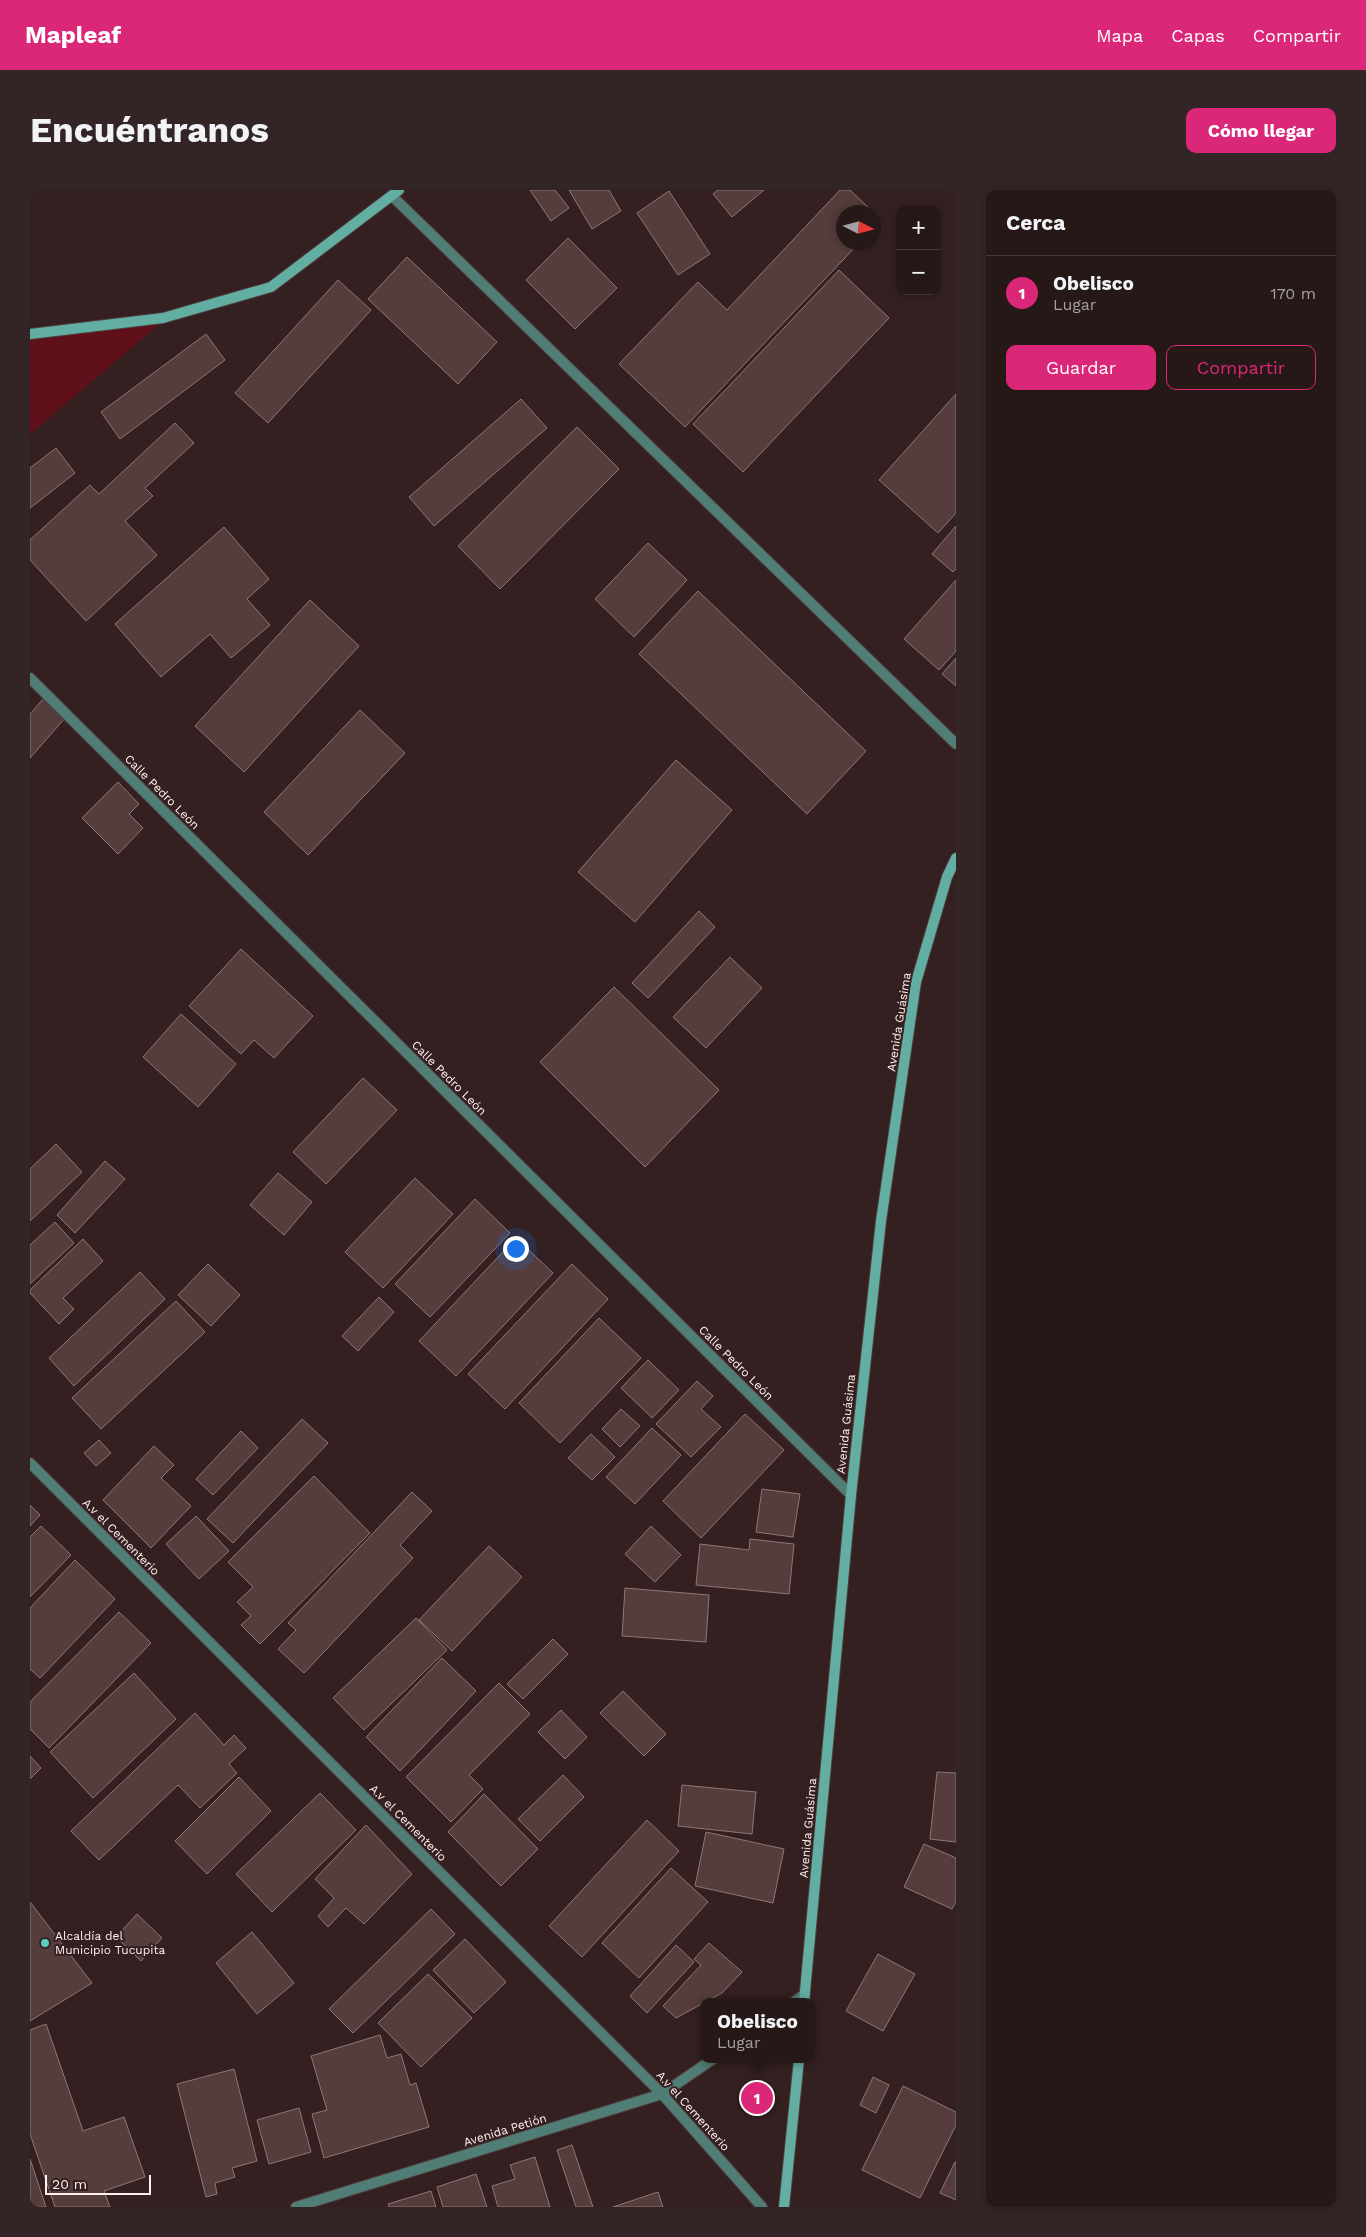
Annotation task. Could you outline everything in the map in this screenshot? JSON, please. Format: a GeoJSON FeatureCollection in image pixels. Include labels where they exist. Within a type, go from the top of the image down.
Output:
{"type":"FeatureCollection","features":[{"type":"Feature","properties":{"kind":"main road"},"geometry":{"type":"LineString","coordinates":[[30,334],[163,318],[271,287],[396,193]]}},
{"type":"Feature","properties":{"kind":"main road","name":"Avenida Guásima"},"geometry":{"type":"LineString","coordinates":[[804,1998],[851,1495],[882,1221],[916,982],[947,876],[956,858]]}},
{"type":"Feature","properties":{"kind":"main road"},"geometry":{"type":"LineString","coordinates":[[784,2207],[798,2063]]}},
{"type":"Feature","properties":{"kind":"street"},"geometry":{"type":"LineString","coordinates":[[396,193],[956,744]]}},
{"type":"Feature","properties":{"kind":"street","name":"Calle Pedro León"},"geometry":{"type":"LineString","coordinates":[[30,678],[851,1495]]}},
{"type":"Feature","properties":{"kind":"street","name":"A.v el Cementerio"},"geometry":{"type":"LineString","coordinates":[[30,1463],[662,2094],[762,2207]]}},
{"type":"Feature","properties":{"kind":"street","name":"Avenida Petión"},"geometry":{"type":"LineString","coordinates":[[296,2207],[662,2094],[707,2063]]}},
{"type":"Feature","properties":{"kind":"shaded area"},"geometry":{"type":"Polygon","coordinates":[[[161,323],[30,434],[30,336],[161,323]]]}},
{"type":"Feature","properties":{"kind":"building"},"geometry":{"type":"Polygon","coordinates":[[[530,190],[555,190],[569,208],[551,221],[530,190]]]}},
{"type":"Feature","properties":{"kind":"building"},"geometry":{"type":"Polygon","coordinates":[[[569,190],[609,190],[621,211],[592,229],[569,190]]]}},
{"type":"Feature","properties":{"kind":"building"},"geometry":{"type":"Polygon","coordinates":[[[718,190],[764,190],[732,217],[713,194],[718,190]]]}},
{"type":"Feature","properties":{"kind":"building"},"geometry":{"type":"Polygon","coordinates":[[[840,190],[850,190],[866,205],[836,205],[836,250],[852,250],[685,427],[619,364],[698,282],[727,310],[840,190]]]}},
{"type":"Feature","properties":{"kind":"building"},"geometry":{"type":"Polygon","coordinates":[[[669,191],[710,254],[678,275],[637,213],[669,191]]]}},
{"type":"Feature","properties":{"kind":"building"},"geometry":{"type":"Polygon","coordinates":[[[568,238],[617,288],[575,329],[526,280],[568,238]]]}},
{"type":"Feature","properties":{"kind":"building"},"geometry":{"type":"Polygon","coordinates":[[[407,257],[497,342],[458,384],[368,299],[407,257]]]}},
{"type":"Feature","properties":{"kind":"building"},"geometry":{"type":"Polygon","coordinates":[[[839,270],[889,318],[743,472],[693,424],[839,270]]]}},
{"type":"Feature","properties":{"kind":"building"},"geometry":{"type":"Polygon","coordinates":[[[338,280],[371,310],[268,423],[235,393],[338,280]]]}},
{"type":"Feature","properties":{"kind":"building"},"geometry":{"type":"Polygon","coordinates":[[[206,334],[225,360],[120,439],[101,412],[206,334]]]}},
{"type":"Feature","properties":{"kind":"building"},"geometry":{"type":"Polygon","coordinates":[[[956,394],[956,513],[938,533],[879,480],[956,394]]]}},
{"type":"Feature","properties":{"kind":"building"},"geometry":{"type":"Polygon","coordinates":[[[521,399],[547,428],[434,526],[409,497],[521,399]]]}},
{"type":"Feature","properties":{"kind":"building"},"geometry":{"type":"Polygon","coordinates":[[[175,423],[194,443],[145,488],[153,496],[125,521],[157,555],[86,621],[30,560],[30,540],[90,485],[99,494],[175,423]]]}},
{"type":"Feature","properties":{"kind":"building"},"geometry":{"type":"Polygon","coordinates":[[[577,427],[619,469],[500,589],[458,546],[577,427]]]}},
{"type":"Feature","properties":{"kind":"building"},"geometry":{"type":"Polygon","coordinates":[[[56,448],[75,473],[30,508],[30,468],[56,448]]]}},
{"type":"Feature","properties":{"kind":"building"},"geometry":{"type":"Polygon","coordinates":[[[956,526],[956,569],[953,572],[932,554],[956,526]]]}},
{"type":"Feature","properties":{"kind":"building"},"geometry":{"type":"Polygon","coordinates":[[[224,527],[269,579],[247,599],[270,625],[231,658],[210,634],[161,677],[115,624],[224,527]]]}},
{"type":"Feature","properties":{"kind":"building"},"geometry":{"type":"Polygon","coordinates":[[[648,543],[687,580],[634,637],[595,599],[648,543]]]}},
{"type":"Feature","properties":{"kind":"building"},"geometry":{"type":"Polygon","coordinates":[[[956,580],[956,651],[939,670],[904,639],[956,580]]]}},
{"type":"Feature","properties":{"kind":"building"},"geometry":{"type":"Polygon","coordinates":[[[698,591],[866,751],[807,814],[639,654],[698,591]]]}},
{"type":"Feature","properties":{"kind":"building"},"geometry":{"type":"Polygon","coordinates":[[[310,600],[359,646],[244,772],[195,726],[310,600]]]}},
{"type":"Feature","properties":{"kind":"building"},"geometry":{"type":"Polygon","coordinates":[[[956,658],[956,686],[942,674],[956,658]]]}},
{"type":"Feature","properties":{"kind":"building"},"geometry":{"type":"Polygon","coordinates":[[[44,698],[66,717],[30,758],[30,714],[44,698]]]}},
{"type":"Feature","properties":{"kind":"building"},"geometry":{"type":"Polygon","coordinates":[[[360,710],[405,753],[308,855],[264,812],[360,710]]]}},
{"type":"Feature","properties":{"kind":"building"},"geometry":{"type":"Polygon","coordinates":[[[676,760],[732,810],[635,922],[578,872],[676,760]]]}},
{"type":"Feature","properties":{"kind":"building"},"geometry":{"type":"Polygon","coordinates":[[[118,782],[139,804],[129,814],[143,828],[118,854],[82,818],[118,782]]]}},
{"type":"Feature","properties":{"kind":"building"},"geometry":{"type":"Polygon","coordinates":[[[699,911],[715,927],[648,998],[632,983],[699,911]]]}},
{"type":"Feature","properties":{"kind":"building"},"geometry":{"type":"Polygon","coordinates":[[[241,949],[313,1016],[274,1058],[254,1040],[241,1054],[189,1006],[241,949]]]}},
{"type":"Feature","properties":{"kind":"building"},"geometry":{"type":"Polygon","coordinates":[[[730,957],[762,988],[706,1048],[673,1017],[730,957]]]}},
{"type":"Feature","properties":{"kind":"building"},"geometry":{"type":"Polygon","coordinates":[[[614,987],[719,1090],[645,1167],[540,1062],[614,987]]]}},
{"type":"Feature","properties":{"kind":"building"},"geometry":{"type":"Polygon","coordinates":[[[181,1014],[236,1064],[198,1107],[143,1057],[181,1014]]]}},
{"type":"Feature","properties":{"kind":"building"},"geometry":{"type":"Polygon","coordinates":[[[363,1078],[397,1110],[326,1184],[293,1152],[363,1078]]]}},
{"type":"Feature","properties":{"kind":"building"},"geometry":{"type":"Polygon","coordinates":[[[56,1144],[82,1172],[30,1221],[30,1169],[56,1144]]]}},
{"type":"Feature","properties":{"kind":"building"},"geometry":{"type":"Polygon","coordinates":[[[105,1161],[125,1179],[75,1233],[57,1215],[105,1161]]]}},
{"type":"Feature","properties":{"kind":"building"},"geometry":{"type":"Polygon","coordinates":[[[278,1173],[312,1202],[284,1235],[250,1205],[278,1173]]]}},
{"type":"Feature","properties":{"kind":"building"},"geometry":{"type":"Polygon","coordinates":[[[415,1178],[453,1214],[383,1288],[345,1252],[415,1178]]]}},
{"type":"Feature","properties":{"kind":"building"},"geometry":{"type":"Polygon","coordinates":[[[475,1199],[510,1233],[430,1317],[395,1284],[475,1199]]]}},
{"type":"Feature","properties":{"kind":"building"},"geometry":{"type":"Polygon","coordinates":[[[55,1222],[74,1243],[30,1284],[30,1245],[55,1222]]]}},
{"type":"Feature","properties":{"kind":"building"},"geometry":{"type":"Polygon","coordinates":[[[516,1238],[553,1273],[456,1376],[419,1341],[516,1238]]]}},
{"type":"Feature","properties":{"kind":"building"},"geometry":{"type":"Polygon","coordinates":[[[83,1239],[103,1261],[63,1298],[74,1309],[59,1324],[30,1293],[30,1290],[83,1239]]]}},
{"type":"Feature","properties":{"kind":"building"},"geometry":{"type":"Polygon","coordinates":[[[208,1264],[240,1295],[211,1326],[178,1295],[208,1264]]]}},
{"type":"Feature","properties":{"kind":"building"},"geometry":{"type":"Polygon","coordinates":[[[572,1264],[608,1299],[505,1409],[468,1374],[572,1264]]]}},
{"type":"Feature","properties":{"kind":"building"},"geometry":{"type":"Polygon","coordinates":[[[140,1272],[165,1299],[74,1386],[49,1358],[140,1272]]]}},
{"type":"Feature","properties":{"kind":"building"},"geometry":{"type":"Polygon","coordinates":[[[379,1297],[394,1312],[358,1351],[342,1336],[379,1297]]]}},
{"type":"Feature","properties":{"kind":"building"},"geometry":{"type":"Polygon","coordinates":[[[176,1301],[205,1332],[101,1429],[72,1398],[176,1301]]]}},
{"type":"Feature","properties":{"kind":"building"},"geometry":{"type":"Polygon","coordinates":[[[599,1318],[641,1358],[560,1443],[519,1403],[599,1318]]]}},
{"type":"Feature","properties":{"kind":"building"},"geometry":{"type":"Polygon","coordinates":[[[648,1360],[679,1390],[652,1418],[621,1388],[648,1360]]]}},
{"type":"Feature","properties":{"kind":"building"},"geometry":{"type":"Polygon","coordinates":[[[697,1381],[713,1396],[701,1409],[721,1427],[691,1457],[656,1424],[697,1381]]]}},
{"type":"Feature","properties":{"kind":"building"},"geometry":{"type":"Polygon","coordinates":[[[621,1409],[640,1426],[620,1447],[602,1429],[621,1409]]]}},
{"type":"Feature","properties":{"kind":"building"},"geometry":{"type":"Polygon","coordinates":[[[745,1414],[784,1450],[701,1538],[663,1501],[745,1414]]]}},
{"type":"Feature","properties":{"kind":"building"},"geometry":{"type":"Polygon","coordinates":[[[302,1419],[328,1443],[233,1543],[207,1519],[302,1419]]]}},
{"type":"Feature","properties":{"kind":"building"},"geometry":{"type":"Polygon","coordinates":[[[652,1428],[681,1455],[635,1504],[606,1477],[652,1428]]]}},
{"type":"Feature","properties":{"kind":"building"},"geometry":{"type":"Polygon","coordinates":[[[241,1431],[258,1448],[213,1495],[196,1479],[241,1431]]]}},
{"type":"Feature","properties":{"kind":"building"},"geometry":{"type":"Polygon","coordinates":[[[591,1434],[615,1457],[592,1480],[568,1458],[591,1434]]]}},
{"type":"Feature","properties":{"kind":"building"},"geometry":{"type":"Polygon","coordinates":[[[99,1440],[111,1453],[96,1466],[84,1453],[99,1440]]]}},
{"type":"Feature","properties":{"kind":"building"},"geometry":{"type":"Polygon","coordinates":[[[154,1446],[174,1465],[161,1478],[191,1506],[151,1548],[103,1500],[154,1446]]]}},
{"type":"Feature","properties":{"kind":"building"},"geometry":{"type":"Polygon","coordinates":[[[314,1476],[370,1533],[260,1644],[241,1625],[251,1616],[237,1602],[253,1587],[228,1562],[314,1476]]]}},
{"type":"Feature","properties":{"kind":"building"},"geometry":{"type":"Polygon","coordinates":[[[762,1489],[800,1494],[793,1537],[756,1532],[762,1489]]]}},
{"type":"Feature","properties":{"kind":"building"},"geometry":{"type":"Polygon","coordinates":[[[412,1492],[432,1511],[400,1545],[413,1558],[304,1673],[278,1649],[296,1630],[288,1623],[412,1492]]]}},
{"type":"Feature","properties":{"kind":"building"},"geometry":{"type":"Polygon","coordinates":[[[30,1505],[40,1515],[30,1526],[30,1505]]]}},
{"type":"Feature","properties":{"kind":"building"},"geometry":{"type":"Polygon","coordinates":[[[196,1516],[229,1551],[199,1579],[166,1544],[196,1516]]]}},
{"type":"Feature","properties":{"kind":"building"},"geometry":{"type":"Polygon","coordinates":[[[41,1526],[71,1555],[30,1597],[30,1537],[41,1526]]]}},
{"type":"Feature","properties":{"kind":"building"},"geometry":{"type":"Polygon","coordinates":[[[651,1526],[681,1555],[655,1582],[625,1554],[651,1526]]]}},
{"type":"Feature","properties":{"kind":"building"},"geometry":{"type":"Polygon","coordinates":[[[750,1539],[794,1544],[789,1594],[696,1585],[700,1544],[749,1550],[750,1539]]]}},
{"type":"Feature","properties":{"kind":"building"},"geometry":{"type":"Polygon","coordinates":[[[489,1546],[522,1577],[452,1651],[419,1620],[489,1546]]]}},
{"type":"Feature","properties":{"kind":"building"},"geometry":{"type":"Polygon","coordinates":[[[75,1560],[115,1599],[40,1678],[30,1669],[30,1608],[75,1560]]]}},
{"type":"Feature","properties":{"kind":"building"},"geometry":{"type":"Polygon","coordinates":[[[625,1588],[709,1595],[706,1642],[622,1636],[625,1588]]]}},
{"type":"Feature","properties":{"kind":"building"},"geometry":{"type":"Polygon","coordinates":[[[119,1612],[151,1643],[49,1748],[30,1729],[30,1702],[119,1612]]]}},
{"type":"Feature","properties":{"kind":"building"},"geometry":{"type":"Polygon","coordinates":[[[416,1618],[447,1650],[364,1730],[333,1698],[416,1618]]]}},
{"type":"Feature","properties":{"kind":"building"},"geometry":{"type":"Polygon","coordinates":[[[553,1639],[568,1654],[523,1699],[507,1684],[553,1639]]]}},
{"type":"Feature","properties":{"kind":"building"},"geometry":{"type":"Polygon","coordinates":[[[442,1658],[476,1691],[400,1771],[366,1737],[442,1658]]]}},
{"type":"Feature","properties":{"kind":"building"},"geometry":{"type":"Polygon","coordinates":[[[134,1673],[176,1719],[93,1798],[50,1752],[134,1673]]]}},
{"type":"Feature","properties":{"kind":"building"},"geometry":{"type":"Polygon","coordinates":[[[499,1683],[530,1714],[469,1775],[483,1789],[451,1822],[406,1777],[499,1683]]]}},
{"type":"Feature","properties":{"kind":"building"},"geometry":{"type":"Polygon","coordinates":[[[623,1691],[666,1734],[644,1756],[600,1713],[623,1691]]]}},
{"type":"Feature","properties":{"kind":"building"},"geometry":{"type":"Polygon","coordinates":[[[561,1710],[587,1737],[565,1759],[538,1732],[561,1710]]]}},
{"type":"Feature","properties":{"kind":"building"},"geometry":{"type":"Polygon","coordinates":[[[195,1713],[224,1745],[234,1735],[246,1748],[229,1764],[237,1773],[200,1808],[178,1785],[99,1860],[71,1831],[195,1713]]]}},
{"type":"Feature","properties":{"kind":"building"},"geometry":{"type":"Polygon","coordinates":[[[30,1756],[41,1768],[30,1779],[30,1756]]]}},
{"type":"Feature","properties":{"kind":"building"},"geometry":{"type":"Polygon","coordinates":[[[937,1772],[956,1773],[956,1842],[930,1839],[937,1772]]]}},
{"type":"Feature","properties":{"kind":"building"},"geometry":{"type":"Polygon","coordinates":[[[563,1775],[584,1797],[540,1841],[518,1819],[563,1775]]]}},
{"type":"Feature","properties":{"kind":"building"},"geometry":{"type":"Polygon","coordinates":[[[239,1777],[271,1811],[207,1874],[175,1841],[239,1777]]]}},
{"type":"Feature","properties":{"kind":"building"},"geometry":{"type":"Polygon","coordinates":[[[682,1785],[756,1792],[752,1834],[678,1826],[682,1785]]]}},
{"type":"Feature","properties":{"kind":"building"},"geometry":{"type":"Polygon","coordinates":[[[320,1793],[356,1830],[272,1912],[236,1874],[320,1793]]]}},
{"type":"Feature","properties":{"kind":"building"},"geometry":{"type":"Polygon","coordinates":[[[484,1794],[538,1849],[501,1886],[448,1832],[484,1794]]]}},
{"type":"Feature","properties":{"kind":"building"},"geometry":{"type":"Polygon","coordinates":[[[647,1820],[679,1851],[582,1957],[549,1926],[647,1820]]]}},
{"type":"Feature","properties":{"kind":"building"},"geometry":{"type":"Polygon","coordinates":[[[366,1825],[412,1874],[364,1924],[346,1908],[328,1927],[318,1916],[334,1898],[315,1879],[366,1825]]]}},
{"type":"Feature","properties":{"kind":"building"},"geometry":{"type":"Polygon","coordinates":[[[706,1832],[784,1849],[773,1903],[695,1886],[706,1832]]]}},
{"type":"Feature","properties":{"kind":"building"},"geometry":{"type":"Polygon","coordinates":[[[924,1844],[956,1858],[956,1901],[952,1909],[904,1887],[924,1844]]]}},
{"type":"Feature","properties":{"kind":"building"},"geometry":{"type":"Polygon","coordinates":[[[671,1868],[708,1902],[639,1978],[602,1943],[671,1868]]]}},
{"type":"Feature","properties":{"kind":"building","name":"Alcaldía del Municipio Tucupita"},"geometry":{"type":"Polygon","coordinates":[[[30,1902],[92,1983],[30,2021],[30,1902]]]}},
{"type":"Feature","properties":{"kind":"building"},"geometry":{"type":"Polygon","coordinates":[[[431,1909],[455,1934],[353,2033],[329,2009],[431,1909]]]}},
{"type":"Feature","properties":{"kind":"building"},"geometry":{"type":"Polygon","coordinates":[[[137,1914],[162,1938],[141,1961],[116,1937],[137,1914]]]}},
{"type":"Feature","properties":{"kind":"building"},"geometry":{"type":"Polygon","coordinates":[[[252,1932],[294,1983],[257,2014],[216,1963],[252,1932]]]}},
{"type":"Feature","properties":{"kind":"building"},"geometry":{"type":"Polygon","coordinates":[[[465,1939],[506,1982],[474,2013],[433,1970],[465,1939]]]}},
{"type":"Feature","properties":{"kind":"building"},"geometry":{"type":"Polygon","coordinates":[[[709,1943],[742,1972],[722,1993],[713,1998],[700,1998],[700,2005],[676,2018],[663,2006],[701,1965],[694,1959],[709,1943]]]}},
{"type":"Feature","properties":{"kind":"building"},"geometry":{"type":"Polygon","coordinates":[[[676,1945],[694,1962],[647,2013],[630,1996],[676,1945]]]}},
{"type":"Feature","properties":{"kind":"building"},"geometry":{"type":"Polygon","coordinates":[[[878,1954],[915,1974],[883,2031],[846,2011],[878,1954]]]}},
{"type":"Feature","properties":{"kind":"building"},"geometry":{"type":"Polygon","coordinates":[[[428,1974],[472,2018],[421,2067],[378,2023],[428,1974]]]}},
{"type":"Feature","properties":{"kind":"building"},"geometry":{"type":"Polygon","coordinates":[[[46,2024],[83,2131],[124,2117],[145,2177],[104,2191],[110,2207],[55,2207],[30,2134],[30,2030],[46,2024]]]}},
{"type":"Feature","properties":{"kind":"building"},"geometry":{"type":"Polygon","coordinates":[[[380,2035],[387,2058],[401,2054],[410,2085],[416,2083],[429,2127],[324,2158],[312,2114],[327,2110],[311,2056],[380,2035]]]}},
{"type":"Feature","properties":{"kind":"building"},"geometry":{"type":"Polygon","coordinates":[[[234,2069],[257,2161],[232,2168],[235,2177],[215,2183],[217,2194],[206,2197],[177,2084],[234,2069]]]}},
{"type":"Feature","properties":{"kind":"building"},"geometry":{"type":"Polygon","coordinates":[[[873,2077],[889,2085],[876,2113],[860,2105],[873,2077]]]}},
{"type":"Feature","properties":{"kind":"building"},"geometry":{"type":"Polygon","coordinates":[[[903,2086],[956,2112],[956,2125],[920,2198],[862,2170],[903,2086]]]}},
{"type":"Feature","properties":{"kind":"building"},"geometry":{"type":"Polygon","coordinates":[[[299,2108],[311,2152],[269,2164],[257,2120],[299,2108]]]}},
{"type":"Feature","properties":{"kind":"building"},"geometry":{"type":"Polygon","coordinates":[[[572,2145],[593,2207],[576,2207],[557,2150],[572,2145]]]}},
{"type":"Feature","properties":{"kind":"building"},"geometry":{"type":"Polygon","coordinates":[[[535,2157],[550,2207],[498,2207],[492,2186],[515,2179],[510,2165],[535,2157]]]}},
{"type":"Feature","properties":{"kind":"building"},"geometry":{"type":"Polygon","coordinates":[[[30,2159],[46,2207],[30,2207],[30,2159]]]}},
{"type":"Feature","properties":{"kind":"building"},"geometry":{"type":"Polygon","coordinates":[[[956,2162],[956,2200],[940,2193],[956,2162]]]}},
{"type":"Feature","properties":{"kind":"building"},"geometry":{"type":"Polygon","coordinates":[[[476,2174],[487,2207],[443,2207],[437,2187],[476,2174]]]}},
{"type":"Feature","properties":{"kind":"building"},"geometry":{"type":"Polygon","coordinates":[[[431,2191],[436,2207],[389,2207],[388,2204],[431,2191]]]}},
{"type":"Feature","properties":{"kind":"building"},"geometry":{"type":"Polygon","coordinates":[[[658,2192],[663,2207],[613,2207],[658,2192]]]}},
{"type":"Feature","properties":{"kind":"place","name":"Alcaldía del Municipio Tucupita"},"geometry":{"type":"Point","coordinates":[45,1943]}},
{"type":"Feature","properties":{"kind":"place","name":"Obelisco"},"geometry":{"type":"Point","coordinates":[757,2098]}}]}
